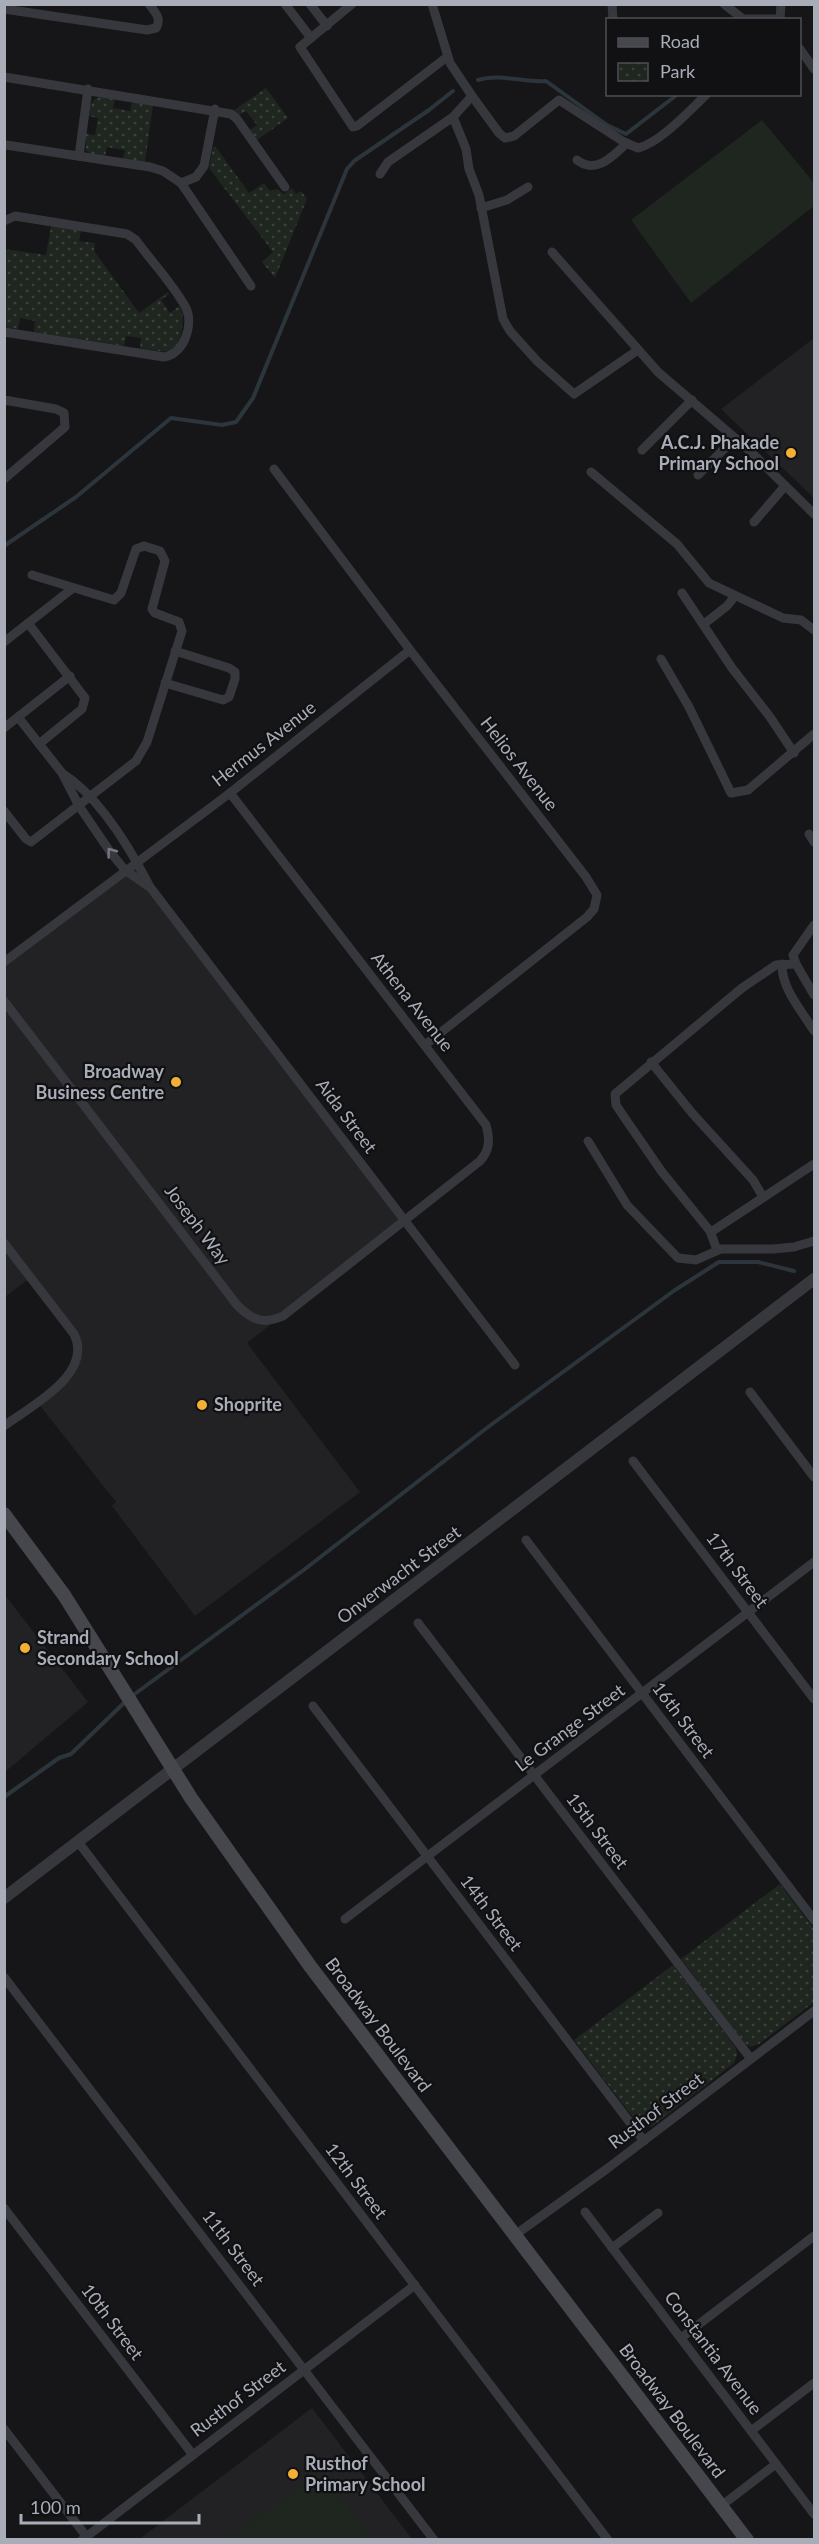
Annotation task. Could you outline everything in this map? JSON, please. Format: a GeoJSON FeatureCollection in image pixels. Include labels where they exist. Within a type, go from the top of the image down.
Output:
{"type":"FeatureCollection","features":[{"type":"Feature","properties":{"kind":"main road","name":"Broadway Boulevard"},"geometry":{"type":"LineString","coordinates":[[4,1514],[64,1594],[172,1770],[310,1966],[747,2540]]}},
{"type":"Feature","properties":{"kind":"street"},"geometry":{"type":"LineString","coordinates":[[4,9],[154,30],[159,24],[158,16],[149,4]]}},
{"type":"Feature","properties":{"kind":"street"},"geometry":{"type":"LineString","coordinates":[[285,4],[311,38]]}},
{"type":"Feature","properties":{"kind":"street"},"geometry":{"type":"LineString","coordinates":[[310,4],[327,26]]}},
{"type":"Feature","properties":{"kind":"street"},"geometry":{"type":"LineString","coordinates":[[352,4],[301,46],[301,50],[353,127],[447,57]]}},
{"type":"Feature","properties":{"kind":"street"},"geometry":{"type":"LineString","coordinates":[[432,4],[447,57],[472,96],[505,138],[514,136],[559,100],[638,148],[646,145],[705,96]]}},
{"type":"Feature","properties":{"kind":"street"},"geometry":{"type":"LineString","coordinates":[[724,4],[742,18]]}},
{"type":"Feature","properties":{"kind":"street"},"geometry":{"type":"LineString","coordinates":[[749,18],[780,13]]}},
{"type":"Feature","properties":{"kind":"street"},"geometry":{"type":"LineString","coordinates":[[801,53],[814,69]]}},
{"type":"Feature","properties":{"kind":"street"},"geometry":{"type":"LineString","coordinates":[[4,77],[215,109],[231,114],[237,119],[285,187]]}},
{"type":"Feature","properties":{"kind":"street"},"geometry":{"type":"LineString","coordinates":[[79,156],[88,89]]}},
{"type":"Feature","properties":{"kind":"street"},"geometry":{"type":"LineString","coordinates":[[380,174],[387,162],[453,117],[472,96]]}},
{"type":"Feature","properties":{"kind":"street"},"geometry":{"type":"LineString","coordinates":[[181,183],[196,177],[204,166],[215,109]]}},
{"type":"Feature","properties":{"kind":"street"},"geometry":{"type":"LineString","coordinates":[[453,117],[466,149],[469,169],[479,195],[501,311],[506,325],[537,361],[572,393],[579,393],[638,350]]}},
{"type":"Feature","properties":{"kind":"street"},"geometry":{"type":"LineString","coordinates":[[578,160],[588,167],[599,164],[611,158],[627,143]]}},
{"type":"Feature","properties":{"kind":"street"},"geometry":{"type":"LineString","coordinates":[[6,145],[150,167],[163,171],[181,183],[251,286]]}},
{"type":"Feature","properties":{"kind":"street"},"geometry":{"type":"LineString","coordinates":[[481,208],[507,200],[528,187]]}},
{"type":"Feature","properties":{"kind":"street"},"geometry":{"type":"LineString","coordinates":[[4,220],[15,216],[127,234],[136,240],[184,305],[188,315],[182,347],[174,354],[164,357],[4,332]]}},
{"type":"Feature","properties":{"kind":"street"},"geometry":{"type":"LineString","coordinates":[[552,252],[658,372],[735,438],[814,514]]}},
{"type":"Feature","properties":{"kind":"street"},"geometry":{"type":"LineString","coordinates":[[4,400],[57,409],[64,413],[66,420],[65,428],[4,478]]}},
{"type":"Feature","properties":{"kind":"street"},"geometry":{"type":"LineString","coordinates":[[642,450],[692,400]]}},
{"type":"Feature","properties":{"kind":"street"},"geometry":{"type":"LineString","coordinates":[[698,475],[735,438]]}},
{"type":"Feature","properties":{"kind":"street","name":"Helios Avenue"},"geometry":{"type":"LineString","coordinates":[[274,469],[410,650],[586,877],[597,895],[594,909],[587,918],[425,1045]]}},
{"type":"Feature","properties":{"kind":"street"},"geometry":{"type":"LineString","coordinates":[[591,472],[677,544],[709,583],[783,618],[801,620],[814,630]]}},
{"type":"Feature","properties":{"kind":"street"},"geometry":{"type":"LineString","coordinates":[[754,522],[785,486]]}},
{"type":"Feature","properties":{"kind":"street"},"geometry":{"type":"LineString","coordinates":[[4,811],[26,839],[31,842],[131,766],[141,755],[182,631],[181,624],[176,620],[155,613],[152,609],[165,561],[160,551],[144,546],[136,549],[117,599],[109,599],[32,575]]}},
{"type":"Feature","properties":{"kind":"street"},"geometry":{"type":"LineString","coordinates":[[4,642],[73,588]]}},
{"type":"Feature","properties":{"kind":"street"},"geometry":{"type":"LineString","coordinates":[[682,593],[732,668],[794,753]]}},
{"type":"Feature","properties":{"kind":"street"},"geometry":{"type":"LineString","coordinates":[[704,624],[727,606],[735,596]]}},
{"type":"Feature","properties":{"kind":"street"},"geometry":{"type":"LineString","coordinates":[[28,623],[84,695],[84,705],[39,744]]}},
{"type":"Feature","properties":{"kind":"street","name":"Hermus Avenue"},"geometry":{"type":"LineString","coordinates":[[4,962],[136,861],[230,793],[410,650]]}},
{"type":"Feature","properties":{"kind":"street"},"geometry":{"type":"LineString","coordinates":[[165,683],[223,700],[229,697],[233,686],[236,675],[232,669],[175,651]]}},
{"type":"Feature","properties":{"kind":"street"},"geometry":{"type":"LineString","coordinates":[[661,659],[689,707],[731,792],[748,790],[814,735]]}},
{"type":"Feature","properties":{"kind":"street"},"geometry":{"type":"LineString","coordinates":[[4,728],[70,676]]}},
{"type":"Feature","properties":{"kind":"street"},"geometry":{"type":"LineString","coordinates":[[18,717],[62,773],[79,806],[125,870]]}},
{"type":"Feature","properties":{"kind":"street","name":"Aida Street"},"geometry":{"type":"LineString","coordinates":[[62,773],[90,797],[136,861],[150,887],[515,1365]]}},
{"type":"Feature","properties":{"kind":"street","name":"Athena Avenue"},"geometry":{"type":"LineString","coordinates":[[230,793],[486,1125],[488,1148],[480,1161],[405,1220]]}},
{"type":"Feature","properties":{"kind":"street","name":"Aida Street"},"geometry":{"type":"LineString","coordinates":[[125,870],[150,887]]}},
{"type":"Feature","properties":{"kind":"street"},"geometry":{"type":"LineString","coordinates":[[814,925],[795,952],[796,964],[814,995]]}},
{"type":"Feature","properties":{"kind":"street"},"geometry":{"type":"LineString","coordinates":[[782,964],[783,976],[789,989],[814,1031]]}},
{"type":"Feature","properties":{"kind":"street"},"geometry":{"type":"LineString","coordinates":[[717,1250],[711,1232],[662,1172],[614,1101],[615,1094],[739,990],[771,967],[796,964]]}},
{"type":"Feature","properties":{"kind":"street","name":"Joseph Way"},"geometry":{"type":"LineString","coordinates":[[4,1001],[237,1305],[256,1320],[274,1320],[283,1316],[405,1220]]}},
{"type":"Feature","properties":{"kind":"street"},"geometry":{"type":"LineString","coordinates":[[651,1062],[692,1113],[753,1180],[763,1197]]}},
{"type":"Feature","properties":{"kind":"street"},"geometry":{"type":"LineString","coordinates":[[588,1141],[627,1205],[674,1255],[690,1260],[717,1250],[794,1247],[814,1241]]}},
{"type":"Feature","properties":{"kind":"street"},"geometry":{"type":"LineString","coordinates":[[711,1232],[814,1164]]}},
{"type":"Feature","properties":{"kind":"street"},"geometry":{"type":"LineString","coordinates":[[4,1243],[74,1334],[78,1346],[75,1363],[67,1377],[4,1426]]}},
{"type":"Feature","properties":{"kind":"street","name":"Onverwacht Street"},"geometry":{"type":"LineString","coordinates":[[4,1898],[814,1279]]}},
{"type":"Feature","properties":{"kind":"street"},"geometry":{"type":"LineString","coordinates":[[750,1392],[814,1477]]}},
{"type":"Feature","properties":{"kind":"street","name":"17th Street"},"geometry":{"type":"LineString","coordinates":[[633,1461],[814,1699]]}},
{"type":"Feature","properties":{"kind":"street","name":"16th Street"},"geometry":{"type":"LineString","coordinates":[[525,1540],[814,1920]]}},
{"type":"Feature","properties":{"kind":"street","name":"Le Grange Street"},"geometry":{"type":"LineString","coordinates":[[345,1919],[814,1562]]}},
{"type":"Feature","properties":{"kind":"street","name":"15th Street"},"geometry":{"type":"LineString","coordinates":[[418,1623],[751,2059]]}},
{"type":"Feature","properties":{"kind":"street","name":"14th Street"},"geometry":{"type":"LineString","coordinates":[[313,1706],[644,2141]]}},
{"type":"Feature","properties":{"kind":"street","name":"12th Street"},"geometry":{"type":"LineString","coordinates":[[78,1843],[608,2540]]}},
{"type":"Feature","properties":{"kind":"street","name":"11th Street"},"geometry":{"type":"LineString","coordinates":[[4,1977],[434,2540]]}},
{"type":"Feature","properties":{"kind":"street","name":"Rusthof Street"},"geometry":{"type":"LineString","coordinates":[[515,2235],[644,2141],[814,2011]]}},
{"type":"Feature","properties":{"kind":"street","name":"10th Street"},"geometry":{"type":"LineString","coordinates":[[4,2208],[193,2455]]}},
{"type":"Feature","properties":{"kind":"street","name":"Constantia Avenue"},"geometry":{"type":"LineString","coordinates":[[585,2212],[814,2514]]}},
{"type":"Feature","properties":{"kind":"street"},"geometry":{"type":"LineString","coordinates":[[612,2248],[658,2213]]}},
{"type":"Feature","properties":{"kind":"street"},"geometry":{"type":"LineString","coordinates":[[681,2338],[814,2236]]}},
{"type":"Feature","properties":{"kind":"street","name":"Rusthof Street"},"geometry":{"type":"LineString","coordinates":[[84,2538],[415,2286]]}},
{"type":"Feature","properties":{"kind":"street"},"geometry":{"type":"LineString","coordinates":[[751,2431],[814,2383]]}},
{"type":"Feature","properties":{"kind":"street"},"geometry":{"type":"LineString","coordinates":[[4,2429],[84,2538]]}},
{"type":"Feature","properties":{"kind":"street"},"geometry":{"type":"LineString","coordinates":[[721,2505],[776,2464]]}},
{"type":"Feature","properties":{"kind":"shaded area","name":"A.C.J. Phakade Primary School"},"geometry":{"type":"Polygon","coordinates":[[[814,338],[814,498],[721,409],[814,338]]]}},
{"type":"Feature","properties":{"kind":"shaded area"},"geometry":{"type":"Polygon","coordinates":[[[131,863],[404,1220],[247,1343],[360,1492],[195,1616],[112,1506],[116,1502],[38,1403],[67,1377],[78,1346],[30,1278],[5,1297],[5,961],[131,863]]]}},
{"type":"Feature","properties":{"kind":"shaded area","name":"Strand Secondary School"},"geometry":{"type":"Polygon","coordinates":[[[4,1594],[88,1702],[5,1772],[4,1772],[4,1594]]]}},
{"type":"Feature","properties":{"kind":"shaded area","name":"Rusthof Primary School"},"geometry":{"type":"Polygon","coordinates":[[[312,2408],[412,2539],[138,2540],[312,2408]]]}},
{"type":"Feature","properties":{"kind":"green space"},"geometry":{"type":"Polygon","coordinates":[[[266,88],[288,118],[257,140],[250,130],[257,125],[246,111],[238,116],[233,111],[266,88]]]}},
{"type":"Feature","properties":{"kind":"green space"},"geometry":{"type":"Polygon","coordinates":[[[100,97],[115,99],[113,108],[130,111],[132,102],[153,105],[145,162],[123,159],[125,150],[107,147],[105,156],[90,154],[86,150],[86,134],[95,135],[98,118],[89,116],[90,107],[94,100],[100,97]]]}},
{"type":"Feature","properties":{"kind":"green space"},"geometry":{"type":"Polygon","coordinates":[[[762,120],[814,183],[814,206],[691,303],[631,220],[762,120]]]}},
{"type":"Feature","properties":{"kind":"green space"},"geometry":{"type":"Polygon","coordinates":[[[213,147],[216,147],[249,193],[264,183],[270,191],[277,189],[284,194],[292,188],[296,194],[301,191],[307,199],[275,278],[262,262],[273,252],[209,168],[213,147]]]}},
{"type":"Feature","properties":{"kind":"green space"},"geometry":{"type":"Polygon","coordinates":[[[51,226],[81,231],[79,241],[95,243],[94,251],[139,313],[168,292],[169,294],[161,300],[170,313],[179,306],[182,314],[182,329],[177,345],[168,351],[162,351],[140,348],[141,338],[126,336],[124,346],[34,332],[35,321],[20,318],[18,329],[5,327],[4,249],[46,255],[51,226]]]}},
{"type":"Feature","properties":{"kind":"green space"},"geometry":{"type":"Polygon","coordinates":[[[780,1884],[814,1929],[814,2002],[759,2044],[751,2047],[744,2043],[681,1959],[780,1884]]]}},
{"type":"Feature","properties":{"kind":"green space"},"geometry":{"type":"Polygon","coordinates":[[[673,1965],[736,2048],[737,2055],[734,2063],[653,2126],[646,2127],[638,2124],[574,2040],[673,1965]]]}},
{"type":"Feature","properties":{"kind":"green space"},"geometry":{"type":"Polygon","coordinates":[[[321,2470],[373,2539],[228,2539],[321,2470]]]}},
{"type":"Feature","properties":{"kind":"waterway"},"geometry":{"type":"LineString","coordinates":[[478,80],[495,77],[546,81],[607,125],[626,134],[675,96]]}},
{"type":"Feature","properties":{"kind":"waterway"},"geometry":{"type":"LineString","coordinates":[[4,546],[76,497],[171,418],[222,425],[236,422],[253,398],[347,169],[354,161],[453,91]]}},
{"type":"Feature","properties":{"kind":"waterway"},"geometry":{"type":"LineString","coordinates":[[132,1696],[305,1569],[488,1427],[675,1290],[719,1262],[758,1262],[794,1271]]}},
{"type":"Feature","properties":{"kind":"waterway"},"geometry":{"type":"LineString","coordinates":[[4,1797],[59,1758],[71,1754],[126,1701]]}},
{"type":"Feature","properties":{"kind":"place","name":"A.C.J. Phakade Primary School"},"geometry":{"type":"Point","coordinates":[791,453]}},
{"type":"Feature","properties":{"kind":"place","name":"Broadway Business Centre"},"geometry":{"type":"Point","coordinates":[176,1082]}},
{"type":"Feature","properties":{"kind":"place","name":"Shoprite"},"geometry":{"type":"Point","coordinates":[202,1405]}},
{"type":"Feature","properties":{"kind":"place","name":"Strand Secondary School"},"geometry":{"type":"Point","coordinates":[25,1648]}},
{"type":"Feature","properties":{"kind":"place","name":"Rusthof Primary School"},"geometry":{"type":"Point","coordinates":[293,2474]}}]}
